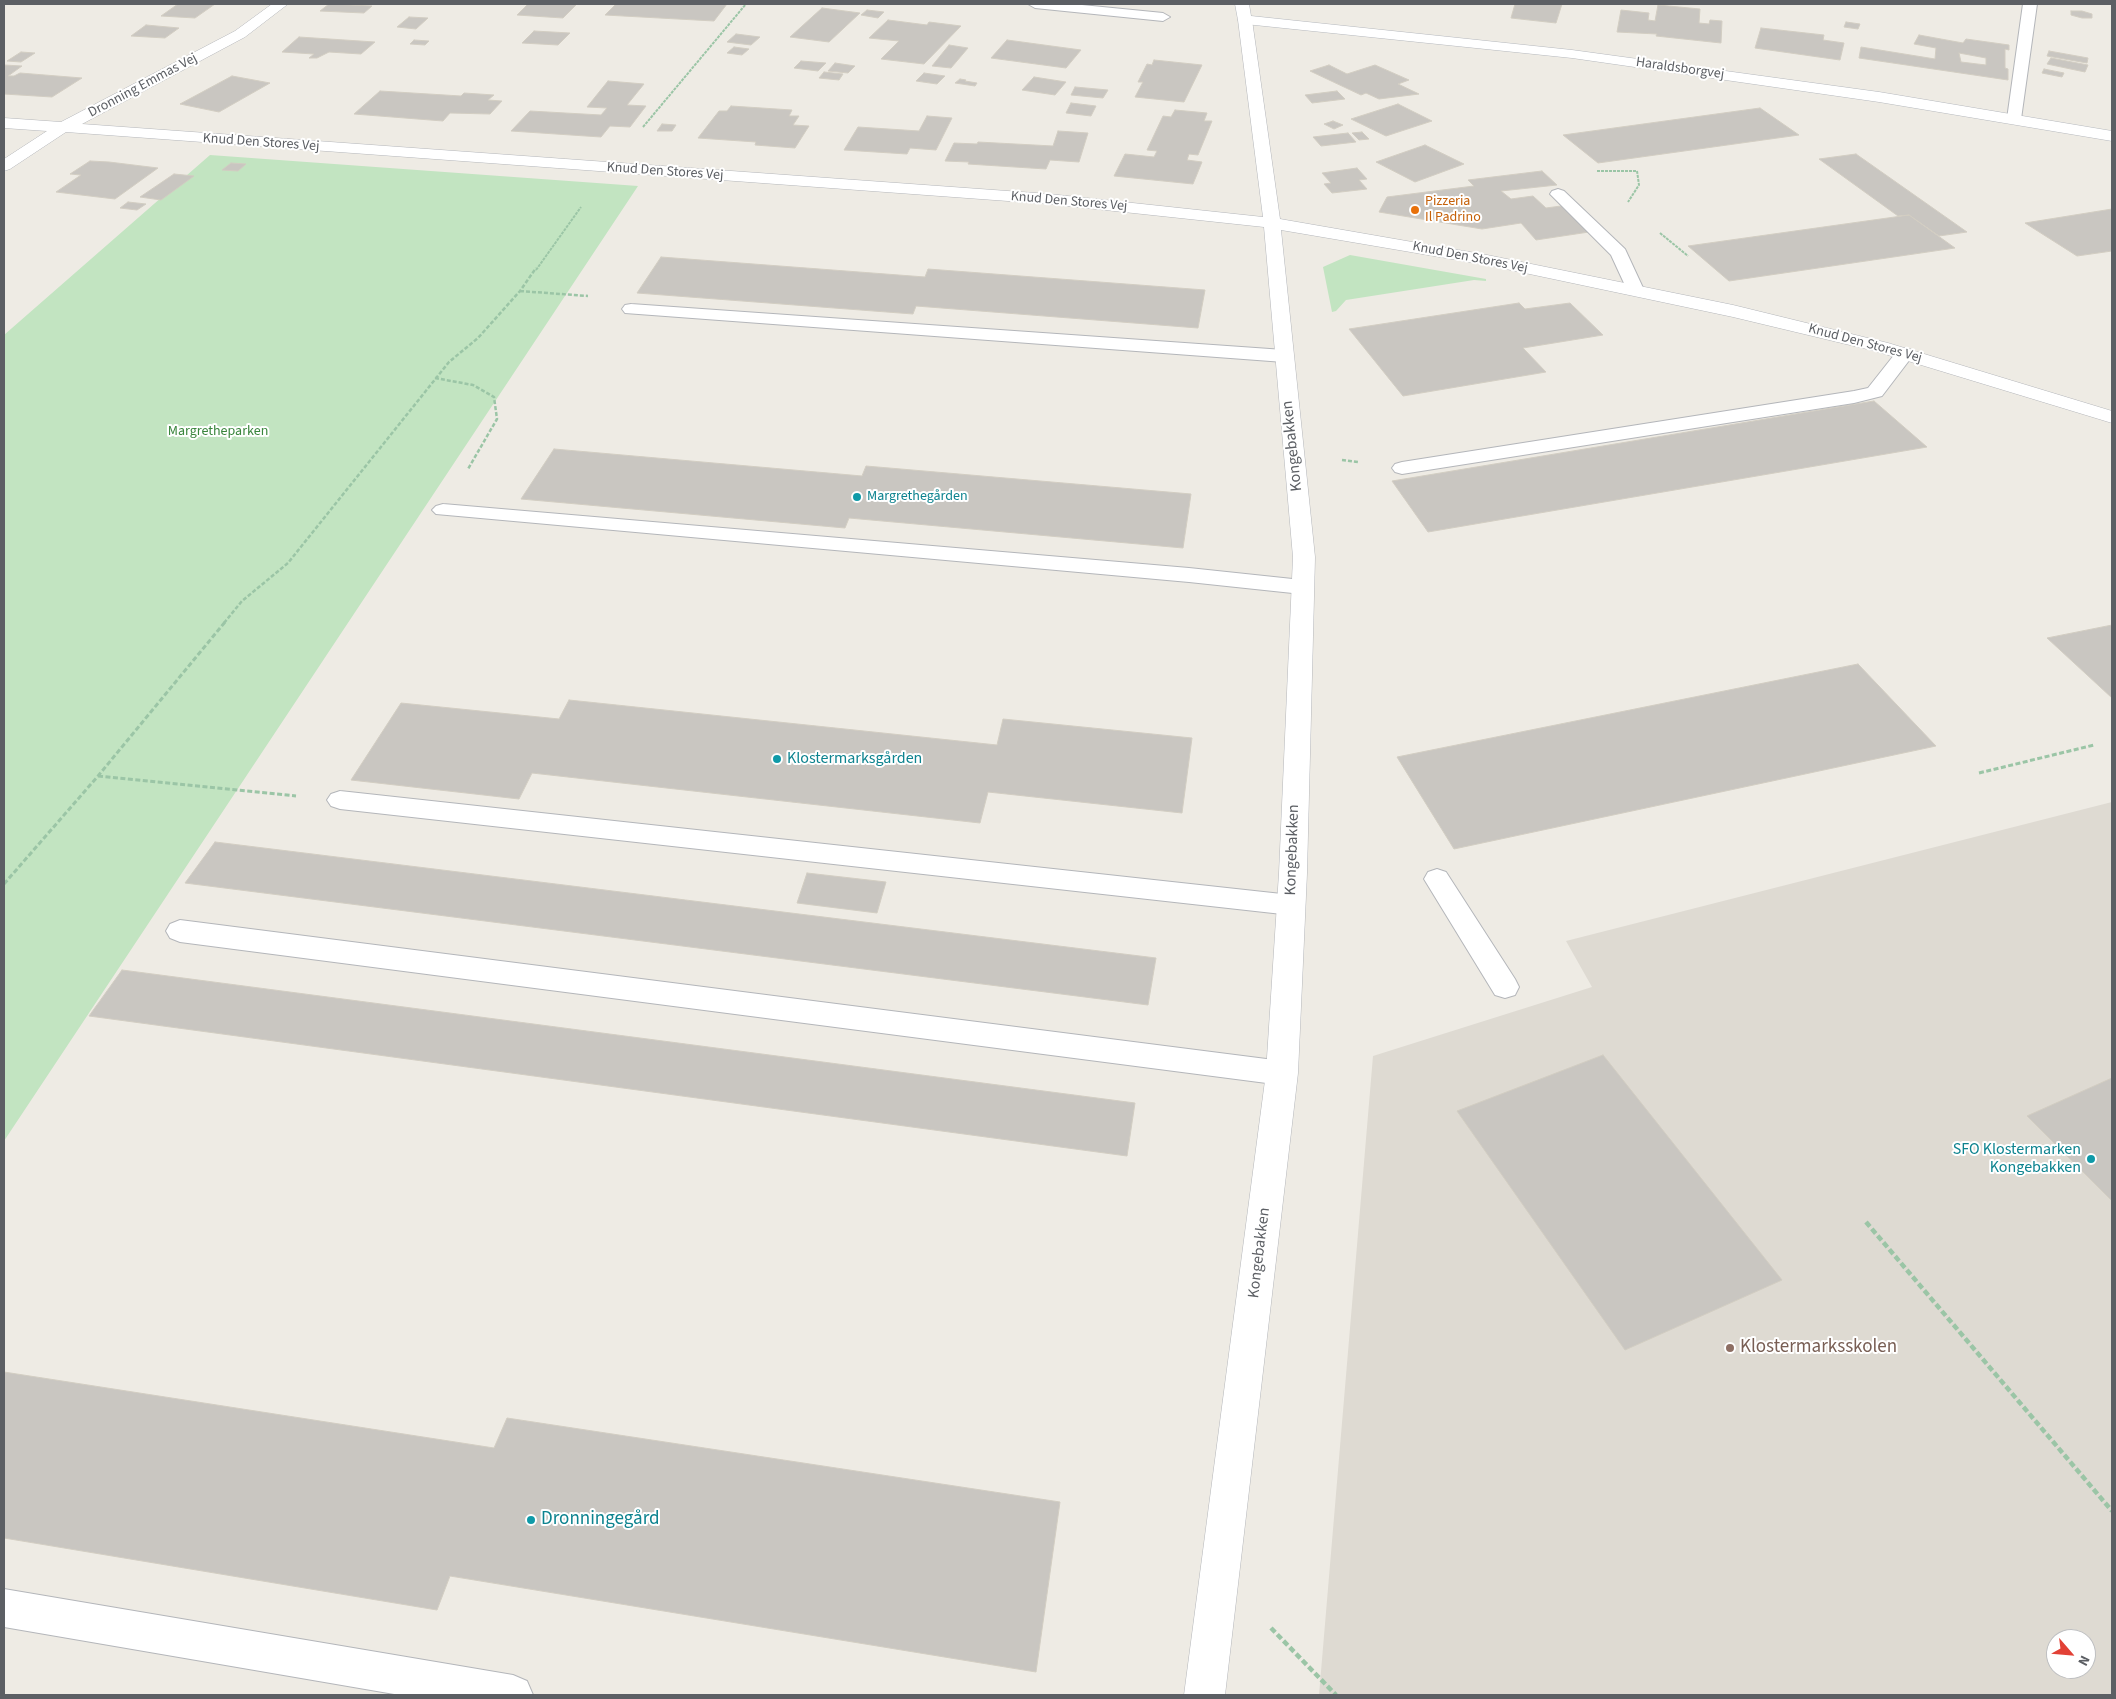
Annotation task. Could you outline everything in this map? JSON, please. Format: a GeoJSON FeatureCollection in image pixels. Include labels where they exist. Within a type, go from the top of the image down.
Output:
{"type":"FeatureCollection","features":[{"type":"Feature","properties":{"kind":"street","name":"Dronning Emmas Vej"},"geometry":{"type":"LineString","coordinates":[[4,166],[62,128],[240,34],[281,4]]}},
{"type":"Feature","properties":{"kind":"street","name":"Haraldsborgvej"},"geometry":{"type":"LineString","coordinates":[[1243,12],[1572,54],[1870,95],[2112,136]]}},
{"type":"Feature","properties":{"kind":"street","name":"Kongebakken"},"geometry":{"type":"LineString","coordinates":[[1205,1695],[1282,1073],[1291,905],[1304,557],[1272,223],[1243,12]]}},
{"type":"Feature","properties":{"kind":"street","name":"Knud Den Stores Vej"},"geometry":{"type":"LineString","coordinates":[[4,123],[1049,199],[1272,223],[1487,260],[1733,311],[1905,354],[2112,417]]}},
{"type":"Feature","properties":{"kind":"lane"},"geometry":{"type":"LineString","coordinates":[[1035,4],[1163,17]]}},
{"type":"Feature","properties":{"kind":"lane"},"geometry":{"type":"LineString","coordinates":[[2014,118],[2030,4]]}},
{"type":"Feature","properties":{"kind":"lane"},"geometry":{"type":"LineString","coordinates":[[1558,194],[1619,253],[1635,290]]}},
{"type":"Feature","properties":{"kind":"lane"},"geometry":{"type":"LineString","coordinates":[[631,309],[1284,356]]}},
{"type":"Feature","properties":{"kind":"lane"},"geometry":{"type":"LineString","coordinates":[[1402,468],[1854,397],[1876,392],[1905,354]]}},
{"type":"Feature","properties":{"kind":"lane"},"geometry":{"type":"LineString","coordinates":[[443,510],[1189,575],[1302,587]]}},
{"type":"Feature","properties":{"kind":"lane"},"geometry":{"type":"LineString","coordinates":[[340,800],[1291,905]]}},
{"type":"Feature","properties":{"kind":"lane"},"geometry":{"type":"LineString","coordinates":[[1437,879],[1504,986]]}},
{"type":"Feature","properties":{"kind":"lane"},"geometry":{"type":"LineString","coordinates":[[180,931],[1282,1073]]}},
{"type":"Feature","properties":{"kind":"lane"},"geometry":{"type":"LineString","coordinates":[[4,1608],[513,1695]]}},
{"type":"Feature","properties":{"kind":"path"},"geometry":{"type":"LineString","coordinates":[[4,884],[98,776],[242,601],[288,563],[449,362],[478,338],[520,291],[609,168],[746,4]]}},
{"type":"Feature","properties":{"kind":"path"},"geometry":{"type":"LineString","coordinates":[[1626,204],[1639,185],[1637,171]]}},
{"type":"Feature","properties":{"kind":"path"},"geometry":{"type":"LineString","coordinates":[[520,291],[606,298],[631,309]]}},
{"type":"Feature","properties":{"kind":"path"},"geometry":{"type":"LineString","coordinates":[[436,378],[473,385],[494,397],[497,419],[443,510]]}},
{"type":"Feature","properties":{"kind":"path"},"geometry":{"type":"LineString","coordinates":[[1294,456],[1387,464],[1402,468]]}},
{"type":"Feature","properties":{"kind":"path"},"geometry":{"type":"LineString","coordinates":[[1979,773],[2094,745]]}},
{"type":"Feature","properties":{"kind":"path"},"geometry":{"type":"LineString","coordinates":[[98,776],[340,800]]}},
{"type":"Feature","properties":{"kind":"path"},"geometry":{"type":"LineString","coordinates":[[1866,1222],[2112,1510]]}},
{"type":"Feature","properties":{"kind":"path"},"geometry":{"type":"LineString","coordinates":[[1220,1575],[1336,1695]]}},
{"type":"Feature","properties":{"kind":"shaded area","name":"Klostermarksskolen"},"geometry":{"type":"Polygon","coordinates":[[[2112,802],[2112,1695],[1319,1695],[1373,1056],[1592,987],[1566,941],[2112,802]]]}},
{"type":"Feature","properties":{"kind":"green space","name":"Margretheparken"},"geometry":{"type":"Polygon","coordinates":[[[210,155],[638,186],[4,1141],[4,335],[210,155]]]}},
{"type":"Feature","properties":{"kind":"green space"},"geometry":{"type":"Polygon","coordinates":[[[1350,255],[1486,279],[1486,281],[1474,280],[1346,300],[1336,311],[1332,312],[1323,267],[1350,255]]]}},
{"type":"Feature","properties":{"kind":"building"},"geometry":{"type":"Polygon","coordinates":[[[178,4],[215,4],[195,18],[161,16],[178,4]]]}},
{"type":"Feature","properties":{"kind":"building"},"geometry":{"type":"Polygon","coordinates":[[[329,4],[372,6],[364,13],[320,11],[329,4]]]}},
{"type":"Feature","properties":{"kind":"building"},"geometry":{"type":"Polygon","coordinates":[[[528,4],[577,4],[563,18],[517,15],[528,4]]]}},
{"type":"Feature","properties":{"kind":"building"},"geometry":{"type":"Polygon","coordinates":[[[616,4],[727,4],[714,21],[605,15],[616,4]]]}},
{"type":"Feature","properties":{"kind":"building"},"geometry":{"type":"Polygon","coordinates":[[[1515,4],[1562,4],[1556,23],[1511,18],[1515,4]]]}},
{"type":"Feature","properties":{"kind":"building"},"geometry":{"type":"Polygon","coordinates":[[[1658,5],[1700,9],[1699,23],[1709,24],[1710,20],[1722,21],[1721,43],[1656,36],[1657,34],[1617,32],[1621,10],[1649,13],[1648,20],[1655,21],[1658,5]]]}},
{"type":"Feature","properties":{"kind":"building"},"geometry":{"type":"Polygon","coordinates":[[[822,8],[860,13],[829,42],[790,37],[822,8]]]}},
{"type":"Feature","properties":{"kind":"building"},"geometry":{"type":"Polygon","coordinates":[[[867,10],[884,12],[878,18],[861,15],[867,10]]]}},
{"type":"Feature","properties":{"kind":"building"},"geometry":{"type":"Polygon","coordinates":[[[2071,11],[2082,11],[2092,14],[2092,18],[2071,15],[2071,11]]]}},
{"type":"Feature","properties":{"kind":"building"},"geometry":{"type":"Polygon","coordinates":[[[409,17],[428,18],[416,29],[397,27],[409,17]]]}},
{"type":"Feature","properties":{"kind":"building"},"geometry":{"type":"Polygon","coordinates":[[[888,20],[927,25],[929,22],[961,26],[924,64],[881,59],[899,41],[869,38],[888,20]]]}},
{"type":"Feature","properties":{"kind":"building"},"geometry":{"type":"Polygon","coordinates":[[[1846,22],[1860,24],[1858,29],[1844,27],[1846,22]]]}},
{"type":"Feature","properties":{"kind":"building"},"geometry":{"type":"Polygon","coordinates":[[[146,25],[179,28],[165,38],[131,36],[146,25]]]}},
{"type":"Feature","properties":{"kind":"building"},"geometry":{"type":"Polygon","coordinates":[[[1761,28],[1824,35],[1823,40],[1844,43],[1840,60],[1755,48],[1761,28]]]}},
{"type":"Feature","properties":{"kind":"building"},"geometry":{"type":"Polygon","coordinates":[[[534,31],[570,33],[558,45],[522,43],[534,31]]]}},
{"type":"Feature","properties":{"kind":"building"},"geometry":{"type":"Polygon","coordinates":[[[736,34],[760,37],[751,45],[727,42],[736,34]]]}},
{"type":"Feature","properties":{"kind":"building"},"geometry":{"type":"Polygon","coordinates":[[[1919,35],[1963,43],[1966,39],[2009,45],[2009,50],[2005,49],[2005,68],[2008,69],[2008,80],[1859,58],[1861,47],[1935,59],[1936,48],[1914,44],[1919,35]],[[1959,53],[1961,62],[1986,65],[1986,58],[1959,53]]]}},
{"type":"Feature","properties":{"kind":"building"},"geometry":{"type":"Polygon","coordinates":[[[299,37],[375,42],[361,54],[329,52],[317,58],[309,58],[314,54],[282,52],[299,37]]]}},
{"type":"Feature","properties":{"kind":"building"},"geometry":{"type":"Polygon","coordinates":[[[414,40],[429,41],[425,45],[410,44],[414,40]]]}},
{"type":"Feature","properties":{"kind":"building"},"geometry":{"type":"Polygon","coordinates":[[[1007,40],[1081,50],[1066,68],[991,58],[1007,40]]]}},
{"type":"Feature","properties":{"kind":"building"},"geometry":{"type":"Polygon","coordinates":[[[949,45],[968,48],[951,68],[932,66],[949,45]]]}},
{"type":"Feature","properties":{"kind":"building"},"geometry":{"type":"Polygon","coordinates":[[[734,47],[749,49],[742,55],[727,53],[734,47]]]}},
{"type":"Feature","properties":{"kind":"building"},"geometry":{"type":"Polygon","coordinates":[[[2049,51],[2088,58],[2087,63],[2047,56],[2049,51]]]}},
{"type":"Feature","properties":{"kind":"building"},"geometry":{"type":"Polygon","coordinates":[[[21,52],[35,53],[21,62],[7,61],[21,52]]]}},
{"type":"Feature","properties":{"kind":"building"},"geometry":{"type":"Polygon","coordinates":[[[2051,58],[2088,65],[2085,72],[2047,64],[2051,58]]]}},
{"type":"Feature","properties":{"kind":"building"},"geometry":{"type":"Polygon","coordinates":[[[1154,60],[1202,65],[1184,102],[1135,97],[1143,82],[1138,82],[1147,64],[1152,65],[1154,60]]]}},
{"type":"Feature","properties":{"kind":"building"},"geometry":{"type":"Polygon","coordinates":[[[801,61],[826,63],[818,71],[794,68],[801,61]]]}},
{"type":"Feature","properties":{"kind":"building"},"geometry":{"type":"Polygon","coordinates":[[[835,63],[855,66],[848,73],[828,71],[835,63]]]}},
{"type":"Feature","properties":{"kind":"building"},"geometry":{"type":"Polygon","coordinates":[[[4,65],[22,66],[8,76],[20,73],[82,78],[52,97],[4,94],[4,65]]]}},
{"type":"Feature","properties":{"kind":"building"},"geometry":{"type":"Polygon","coordinates":[[[1329,65],[1347,74],[1375,65],[1409,80],[1398,84],[1419,94],[1379,99],[1366,93],[1361,95],[1310,71],[1329,65]]]}},
{"type":"Feature","properties":{"kind":"building"},"geometry":{"type":"Polygon","coordinates":[[[2044,69],[2064,73],[2062,77],[2042,73],[2044,69]]]}},
{"type":"Feature","properties":{"kind":"building"},"geometry":{"type":"Polygon","coordinates":[[[824,72],[843,74],[839,80],[819,78],[824,72]]]}},
{"type":"Feature","properties":{"kind":"building"},"geometry":{"type":"Polygon","coordinates":[[[924,73],[945,76],[937,84],[916,81],[924,73]]]}},
{"type":"Feature","properties":{"kind":"building"},"geometry":{"type":"Polygon","coordinates":[[[232,76],[270,83],[219,112],[180,104],[232,76]]]}},
{"type":"Feature","properties":{"kind":"building"},"geometry":{"type":"Polygon","coordinates":[[[1034,77],[1066,82],[1055,95],[1022,90],[1034,77]]]}},
{"type":"Feature","properties":{"kind":"building"},"geometry":{"type":"Polygon","coordinates":[[[960,79],[977,83],[975,86],[955,83],[960,79]]]}},
{"type":"Feature","properties":{"kind":"building"},"geometry":{"type":"Polygon","coordinates":[[[608,81],[644,84],[627,105],[646,106],[630,127],[610,126],[601,137],[511,131],[530,111],[601,115],[607,108],[587,107],[608,81]]]}},
{"type":"Feature","properties":{"kind":"building"},"geometry":{"type":"Polygon","coordinates":[[[1075,87],[1108,90],[1103,98],[1071,95],[1075,87]]]}},
{"type":"Feature","properties":{"kind":"building"},"geometry":{"type":"Polygon","coordinates":[[[380,91],[461,96],[464,93],[494,95],[488,100],[502,101],[490,114],[450,113],[443,121],[354,114],[380,91]]]}},
{"type":"Feature","properties":{"kind":"building"},"geometry":{"type":"Polygon","coordinates":[[[1337,91],[1345,99],[1312,103],[1305,95],[1337,91]]]}},
{"type":"Feature","properties":{"kind":"building"},"geometry":{"type":"Polygon","coordinates":[[[1071,103],[1096,106],[1091,116],[1066,113],[1071,103]]]}},
{"type":"Feature","properties":{"kind":"building"},"geometry":{"type":"Polygon","coordinates":[[[1398,104],[1432,121],[1386,136],[1351,119],[1398,104]]]}},
{"type":"Feature","properties":{"kind":"building"},"geometry":{"type":"Polygon","coordinates":[[[731,106],[792,110],[789,116],[799,116],[793,125],[809,126],[795,148],[755,145],[756,142],[698,138],[719,111],[727,111],[731,106]]]}},
{"type":"Feature","properties":{"kind":"building"},"geometry":{"type":"Polygon","coordinates":[[[1760,108],[1799,135],[1598,163],[1563,135],[1760,108]]]}},
{"type":"Feature","properties":{"kind":"building"},"geometry":{"type":"Polygon","coordinates":[[[1175,110],[1207,113],[1204,121],[1212,121],[1198,155],[1189,154],[1187,160],[1202,162],[1193,184],[1114,176],[1125,154],[1154,157],[1157,151],[1147,150],[1163,116],[1171,117],[1175,110]]]}},
{"type":"Feature","properties":{"kind":"building"},"geometry":{"type":"Polygon","coordinates":[[[927,116],[952,118],[936,150],[910,148],[907,154],[844,150],[858,127],[919,131],[927,116]]]}},
{"type":"Feature","properties":{"kind":"building"},"geometry":{"type":"Polygon","coordinates":[[[1333,121],[1343,125],[1334,129],[1324,124],[1333,121]]]}},
{"type":"Feature","properties":{"kind":"building"},"geometry":{"type":"Polygon","coordinates":[[[662,124],[676,125],[672,131],[657,131],[662,124]]]}},
{"type":"Feature","properties":{"kind":"building"},"geometry":{"type":"Polygon","coordinates":[[[1058,131],[1088,133],[1079,162],[1050,160],[1046,169],[945,161],[954,143],[977,144],[978,142],[1053,146],[1058,131]]]}},
{"type":"Feature","properties":{"kind":"building"},"geometry":{"type":"Polygon","coordinates":[[[1362,132],[1369,139],[1359,140],[1352,133],[1362,132]]]}},
{"type":"Feature","properties":{"kind":"building"},"geometry":{"type":"Polygon","coordinates":[[[1348,133],[1356,142],[1321,146],[1313,137],[1348,133]]]}},
{"type":"Feature","properties":{"kind":"building"},"geometry":{"type":"Polygon","coordinates":[[[1425,145],[1464,164],[1415,182],[1376,162],[1425,145]]]}},
{"type":"Feature","properties":{"kind":"building"},"geometry":{"type":"Polygon","coordinates":[[[1856,154],[1967,232],[1939,236],[1909,215],[1898,216],[1819,159],[1856,154]]]}},
{"type":"Feature","properties":{"kind":"building"},"geometry":{"type":"Polygon","coordinates":[[[90,161],[158,168],[115,199],[56,192],[81,175],[70,174],[90,161]]]}},
{"type":"Feature","properties":{"kind":"building"},"geometry":{"type":"Polygon","coordinates":[[[231,163],[246,164],[238,171],[222,170],[231,163]]]}},
{"type":"Feature","properties":{"kind":"building"},"geometry":{"type":"Polygon","coordinates":[[[1357,168],[1367,179],[1359,180],[1367,189],[1332,193],[1324,184],[1331,183],[1322,173],[1357,168]]]}},
{"type":"Feature","properties":{"kind":"building"},"geometry":{"type":"Polygon","coordinates":[[[1542,171],[1557,185],[1501,191],[1511,199],[1533,196],[1546,208],[1561,206],[1589,232],[1536,240],[1521,223],[1482,229],[1379,212],[1387,197],[1474,186],[1468,180],[1542,171]]]}},
{"type":"Feature","properties":{"kind":"building"},"geometry":{"type":"Polygon","coordinates":[[[174,174],[194,176],[161,200],[140,197],[174,174]]]}},
{"type":"Feature","properties":{"kind":"building"},"geometry":{"type":"Polygon","coordinates":[[[128,202],[146,204],[137,210],[120,208],[128,202]]]}},
{"type":"Feature","properties":{"kind":"building"},"geometry":{"type":"Polygon","coordinates":[[[2112,209],[2112,251],[2077,256],[2025,223],[2112,209]]]}},
{"type":"Feature","properties":{"kind":"building"},"geometry":{"type":"Polygon","coordinates":[[[1909,215],[1955,248],[1729,281],[1688,246],[1909,215]]]}},
{"type":"Feature","properties":{"kind":"building"},"geometry":{"type":"Polygon","coordinates":[[[661,257],[925,277],[928,269],[1205,290],[1198,328],[916,306],[913,314],[637,293],[661,257]]]}},
{"type":"Feature","properties":{"kind":"building"},"geometry":{"type":"Polygon","coordinates":[[[1519,303],[1525,309],[1570,303],[1603,335],[1523,348],[1546,372],[1403,396],[1349,329],[1519,303]]]}},
{"type":"Feature","properties":{"kind":"building"},"geometry":{"type":"Polygon","coordinates":[[[1874,401],[1927,447],[1428,532],[1392,481],[1874,401]]]}},
{"type":"Feature","properties":{"kind":"building","name":"Margrethegården"},"geometry":{"type":"Polygon","coordinates":[[[554,449],[862,476],[866,466],[1191,494],[1183,548],[849,518],[845,528],[521,499],[554,449]]]}},
{"type":"Feature","properties":{"kind":"building"},"geometry":{"type":"Polygon","coordinates":[[[2112,625],[2112,698],[2047,638],[2112,625]]]}},
{"type":"Feature","properties":{"kind":"building"},"geometry":{"type":"Polygon","coordinates":[[[1858,664],[1936,746],[1454,849],[1397,757],[1858,664]]]}},
{"type":"Feature","properties":{"kind":"building","name":"Klostermarksgården"},"geometry":{"type":"Polygon","coordinates":[[[569,700],[997,745],[1003,719],[1192,738],[1182,813],[988,792],[980,823],[532,773],[519,799],[351,780],[401,703],[559,719],[569,700]]]}},
{"type":"Feature","properties":{"kind":"building"},"geometry":{"type":"Polygon","coordinates":[[[215,842],[1156,958],[1148,1005],[185,883],[215,842]]]}},
{"type":"Feature","properties":{"kind":"building"},"geometry":{"type":"Polygon","coordinates":[[[807,873],[886,882],[877,913],[797,903],[807,873]]]}},
{"type":"Feature","properties":{"kind":"building"},"geometry":{"type":"Polygon","coordinates":[[[122,970],[1135,1103],[1127,1156],[89,1016],[122,970]]]}},
{"type":"Feature","properties":{"kind":"building"},"geometry":{"type":"Polygon","coordinates":[[[1603,1055],[1782,1280],[1625,1350],[1457,1111],[1603,1055]]]}},
{"type":"Feature","properties":{"kind":"building","name":"SFO Klostermarken Kongebakken"},"geometry":{"type":"Polygon","coordinates":[[[2112,1078],[2112,1201],[2027,1116],[2112,1078]]]}},
{"type":"Feature","properties":{"kind":"building","name":"Dronningegård"},"geometry":{"type":"Polygon","coordinates":[[[4,1372],[494,1448],[507,1418],[1060,1502],[1036,1672],[450,1576],[437,1610],[4,1538],[4,1372]]]}},
{"type":"Feature","properties":{"kind":"place","name":"Pizzeria Il Padrino"},"geometry":{"type":"Point","coordinates":[1415,210]}},
{"type":"Feature","properties":{"kind":"place","name":"Margrethegården"},"geometry":{"type":"Point","coordinates":[857,497]}},
{"type":"Feature","properties":{"kind":"place","name":"Klostermarksgården"},"geometry":{"type":"Point","coordinates":[777,759]}},
{"type":"Feature","properties":{"kind":"place","name":"SFO Klostermarken Kongebakken"},"geometry":{"type":"Point","coordinates":[2091,1159]}},
{"type":"Feature","properties":{"kind":"place","name":"Klostermarksskolen"},"geometry":{"type":"Point","coordinates":[1730,1348]}},
{"type":"Feature","properties":{"kind":"place","name":"Dronningegård"},"geometry":{"type":"Point","coordinates":[531,1520]}}]}
